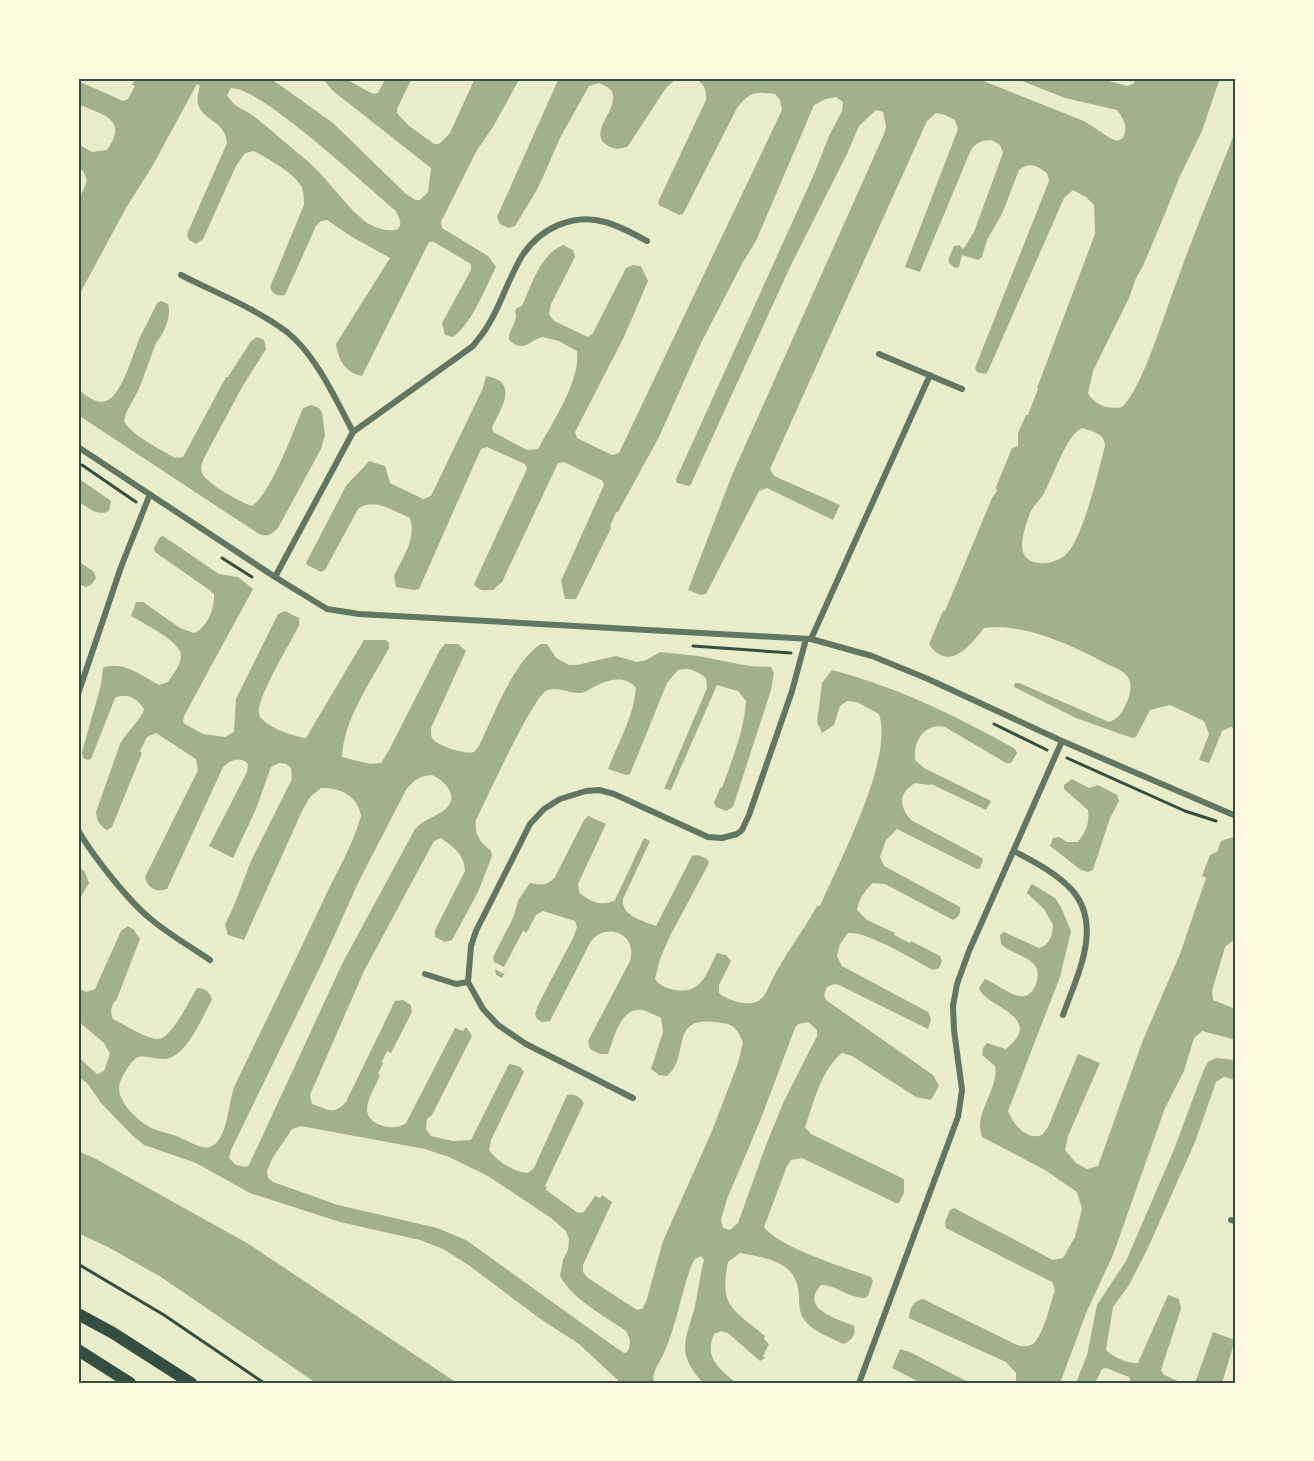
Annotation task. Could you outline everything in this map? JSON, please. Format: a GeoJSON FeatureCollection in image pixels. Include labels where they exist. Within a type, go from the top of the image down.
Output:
{"type":"FeatureCollection","features":[{"type":"Feature","properties":{"kind":"main road"},"geometry":{"type":"LineString","coordinates":[[78,1314],[113,1333],[191,1383]]}},
{"type":"Feature","properties":{"kind":"main road"},"geometry":{"type":"LineString","coordinates":[[78,1350],[130,1383]]}},
{"type":"Feature","properties":{"kind":"street"},"geometry":{"type":"LineString","coordinates":[[275,577],[353,432],[473,345],[488,327],[522,256],[535,240],[563,222],[579,219],[603,221],[647,241]]}},
{"type":"Feature","properties":{"kind":"street"},"geometry":{"type":"LineString","coordinates":[[181,275],[257,314],[288,333],[324,377],[353,432]]}},
{"type":"Feature","properties":{"kind":"street"},"geometry":{"type":"LineString","coordinates":[[879,354],[962,389]]}},
{"type":"Feature","properties":{"kind":"street"},"geometry":{"type":"LineString","coordinates":[[633,1098],[526,1044],[498,1025],[483,1009],[468,982],[471,946],[530,824],[544,809],[560,799],[586,790],[599,790],[650,808],[708,837],[722,838],[737,834],[742,830],[792,691],[802,653],[930,375]]}},
{"type":"Feature","properties":{"kind":"street"},"geometry":{"type":"LineString","coordinates":[[78,447],[327,609],[358,614],[809,639],[872,656],[1234,815]]}},
{"type":"Feature","properties":{"kind":"street"},"geometry":{"type":"LineString","coordinates":[[78,694],[121,567],[150,494]]}},
{"type":"Feature","properties":{"kind":"street"},"geometry":{"type":"LineString","coordinates":[[860,1383],[958,1117],[962,1090],[954,1030],[953,1006],[957,984],[969,951],[1062,741]]}},
{"type":"Feature","properties":{"kind":"street"},"geometry":{"type":"LineString","coordinates":[[78,830],[89,847],[150,919],[210,960]]}},
{"type":"Feature","properties":{"kind":"street"},"geometry":{"type":"LineString","coordinates":[[1014,851],[1046,869],[1068,886],[1080,900],[1087,919],[1087,947],[1063,1015]]}},
{"type":"Feature","properties":{"kind":"street"},"geometry":{"type":"LineString","coordinates":[[425,974],[456,984],[468,982]]}},
{"type":"Feature","properties":{"kind":"path"},"geometry":{"type":"LineString","coordinates":[[78,463],[145,507]]}},
{"type":"Feature","properties":{"kind":"path"},"geometry":{"type":"LineString","coordinates":[[214,552],[259,581]]}},
{"type":"Feature","properties":{"kind":"path"},"geometry":{"type":"LineString","coordinates":[[688,645],[802,653]]}},
{"type":"Feature","properties":{"kind":"path"},"geometry":{"type":"LineString","coordinates":[[985,720],[1207,819],[1227,823],[1234,815]]}},
{"type":"Feature","properties":{"kind":"path"},"geometry":{"type":"LineString","coordinates":[[78,1264],[164,1315],[264,1383]]}},
{"type":"Feature","properties":{"kind":"shaded area"},"geometry":{"type":"Polygon","coordinates":[[[136,78],[270,78],[333,123],[406,194],[420,200],[428,192],[431,168],[333,91],[322,78],[344,78],[373,94],[378,93],[386,78],[412,78],[397,113],[408,125],[434,144],[439,144],[450,133],[475,78],[520,78],[493,127],[477,150],[441,222],[442,228],[488,256],[496,267],[466,324],[453,337],[445,335],[442,323],[471,270],[471,264],[434,242],[429,242],[362,376],[347,369],[341,360],[336,344],[390,258],[327,220],[321,221],[316,226],[285,295],[274,293],[270,287],[304,205],[304,195],[301,186],[292,176],[254,151],[245,153],[236,166],[203,239],[196,244],[189,240],[187,234],[227,143],[220,127],[203,113],[199,106],[200,86],[197,84],[78,297],[78,202],[87,181],[84,172],[78,167],[78,144],[92,152],[107,150],[115,131],[110,119],[78,104],[78,81],[123,101],[128,99],[135,86],[132,85],[136,78]],[[231,88],[227,95],[233,103],[255,117],[313,166],[366,222],[387,230],[398,229],[400,219],[395,210],[289,120],[246,92],[231,88]]]}},
{"type":"Feature","properties":{"kind":"shaded area"},"geometry":{"type":"Polygon","coordinates":[[[559,78],[677,78],[666,88],[628,146],[619,149],[610,147],[603,142],[600,136],[603,123],[613,102],[613,95],[608,88],[599,83],[589,86],[560,138],[538,188],[515,226],[509,228],[500,224],[497,217],[559,78]]]}},
{"type":"Feature","properties":{"kind":"shaded area"},"geometry":{"type":"Polygon","coordinates":[[[694,78],[976,78],[1084,121],[1117,141],[1123,138],[1125,127],[1117,110],[1065,98],[1015,78],[1098,78],[1127,86],[1133,84],[1137,78],[1220,78],[1202,131],[1180,176],[1129,298],[1093,371],[1088,393],[1102,406],[1122,407],[1138,384],[1236,130],[1236,729],[1231,727],[1222,731],[1209,763],[1199,760],[1209,734],[1204,721],[1170,705],[1150,710],[1136,737],[1132,738],[1076,718],[1014,687],[1015,683],[1019,683],[1109,722],[1118,717],[1130,692],[1130,682],[1127,676],[1118,669],[1064,643],[1031,632],[999,627],[984,628],[966,649],[952,656],[944,656],[929,644],[997,491],[996,487],[1012,448],[1018,446],[1018,433],[1028,415],[1095,234],[1094,205],[1086,197],[1073,190],[1064,198],[988,371],[986,374],[977,372],[975,368],[1049,181],[1047,173],[1036,167],[1030,165],[1019,170],[1002,214],[987,240],[982,257],[978,260],[962,255],[959,267],[955,268],[949,263],[954,246],[959,245],[963,249],[974,232],[1003,153],[1000,145],[992,140],[979,143],[970,152],[920,272],[905,267],[958,129],[955,120],[936,113],[927,121],[770,469],[774,476],[840,505],[833,520],[767,488],[759,491],[706,594],[701,595],[688,590],[732,475],[884,134],[886,126],[883,112],[876,110],[859,126],[791,265],[691,484],[689,486],[677,483],[676,479],[842,111],[843,102],[836,97],[814,105],[756,241],[701,343],[659,437],[616,512],[611,528],[576,599],[565,599],[561,581],[604,485],[603,481],[564,462],[558,463],[502,582],[493,590],[480,589],[474,584],[527,469],[525,464],[487,447],[481,449],[419,589],[396,587],[394,576],[410,541],[412,526],[410,518],[377,505],[371,504],[358,509],[325,570],[321,572],[307,565],[346,486],[369,461],[385,466],[390,483],[423,499],[431,496],[483,388],[486,376],[503,384],[505,390],[503,404],[492,427],[493,432],[527,450],[538,449],[570,388],[575,375],[577,351],[559,341],[543,337],[519,346],[509,340],[509,336],[516,319],[515,311],[522,306],[538,271],[548,256],[563,245],[573,250],[575,257],[551,304],[549,314],[554,321],[588,337],[593,333],[626,268],[633,265],[641,266],[648,281],[624,337],[575,432],[577,438],[612,455],[619,453],[782,110],[780,100],[775,94],[762,93],[749,96],[737,108],[683,214],[679,215],[659,205],[658,202],[706,100],[704,87],[694,78]],[[1082,428],[1071,439],[1043,495],[1030,513],[1022,545],[1023,553],[1033,562],[1049,563],[1064,556],[1070,550],[1081,528],[1105,446],[1101,436],[1082,428]]]}},
{"type":"Feature","properties":{"kind":"shaded area"},"geometry":{"type":"Polygon","coordinates":[[[161,301],[168,304],[169,314],[166,325],[156,343],[124,421],[140,437],[175,458],[183,457],[226,377],[251,341],[257,337],[264,340],[266,349],[241,389],[204,458],[201,469],[205,477],[224,492],[252,506],[259,500],[274,476],[303,408],[311,405],[319,408],[322,413],[325,435],[321,449],[278,528],[269,535],[259,534],[78,415],[78,389],[100,402],[113,396],[127,372],[140,337],[157,303],[161,301]]]}},
{"type":"Feature","properties":{"kind":"shaded area"},"geometry":{"type":"Polygon","coordinates":[[[78,478],[111,501],[109,511],[97,512],[78,501],[78,478]]]}},
{"type":"Feature","properties":{"kind":"shaded area"},"geometry":{"type":"Polygon","coordinates":[[[163,536],[219,574],[238,577],[253,589],[184,716],[185,724],[203,734],[225,737],[234,732],[236,699],[278,614],[285,611],[299,618],[299,626],[262,697],[259,714],[272,727],[294,736],[306,738],[364,640],[386,640],[389,643],[389,648],[353,714],[344,743],[342,757],[370,764],[381,763],[445,644],[458,644],[466,651],[431,728],[432,737],[445,747],[470,753],[479,746],[513,676],[531,652],[541,644],[547,644],[556,658],[569,665],[616,656],[637,662],[660,652],[698,656],[749,666],[771,667],[774,673],[771,690],[733,807],[726,811],[716,807],[714,803],[730,767],[743,723],[746,701],[738,691],[717,685],[671,790],[664,789],[707,688],[706,678],[700,673],[686,669],[678,670],[667,683],[630,774],[626,775],[608,769],[629,719],[636,688],[625,680],[612,680],[582,693],[556,689],[546,691],[539,698],[520,730],[476,820],[477,834],[491,851],[492,856],[478,892],[452,940],[445,942],[435,937],[435,930],[465,871],[460,855],[441,838],[434,841],[364,971],[310,1095],[312,1104],[330,1110],[337,1109],[346,1102],[395,1001],[403,1000],[411,1005],[412,1012],[391,1053],[387,1051],[382,1062],[378,1074],[380,1075],[367,1111],[374,1122],[392,1127],[406,1123],[455,1028],[463,1031],[467,1028],[472,1036],[432,1115],[427,1119],[426,1129],[431,1136],[453,1141],[471,1140],[509,1064],[519,1066],[524,1072],[491,1140],[489,1150],[506,1165],[517,1171],[528,1173],[534,1168],[567,1095],[579,1097],[584,1103],[545,1186],[546,1190],[578,1213],[584,1212],[595,1196],[600,1198],[602,1195],[612,1202],[583,1265],[583,1272],[588,1278],[637,1310],[642,1309],[646,1302],[663,1241],[712,1131],[738,1063],[743,1042],[738,1032],[729,1025],[700,1022],[685,1032],[674,1068],[667,1076],[659,1075],[651,1069],[663,1032],[661,1018],[643,1010],[635,1010],[623,1018],[608,1054],[600,1054],[590,1049],[588,1041],[630,961],[630,944],[626,938],[613,932],[605,932],[591,941],[550,1021],[542,1022],[537,1019],[535,1014],[538,1005],[577,927],[575,921],[543,911],[536,915],[502,978],[496,975],[493,957],[513,918],[519,899],[530,883],[544,884],[555,877],[588,816],[606,824],[578,884],[579,892],[596,902],[606,903],[615,900],[644,838],[650,841],[623,899],[623,905],[625,910],[634,917],[656,926],[692,856],[698,855],[707,859],[709,863],[670,936],[660,959],[655,979],[661,985],[672,989],[691,989],[702,981],[717,953],[726,955],[731,961],[719,985],[719,993],[737,1002],[753,1003],[764,995],[817,906],[820,906],[851,838],[872,783],[879,757],[882,733],[879,714],[857,702],[847,701],[840,706],[834,725],[822,733],[817,722],[822,683],[832,670],[903,694],[971,725],[1015,749],[1017,753],[1011,763],[1006,763],[945,727],[938,726],[926,730],[918,740],[915,760],[924,768],[991,801],[986,810],[931,784],[915,783],[903,795],[902,804],[907,815],[911,820],[983,860],[980,868],[977,869],[897,829],[886,840],[880,857],[884,866],[960,907],[957,918],[953,920],[885,884],[873,883],[859,902],[857,910],[867,920],[940,956],[942,961],[939,968],[933,970],[891,947],[857,934],[848,933],[840,944],[837,956],[842,966],[928,1012],[931,1019],[928,1029],[839,985],[834,984],[827,987],[824,995],[826,1000],[933,1075],[939,1086],[931,1100],[916,1097],[852,1056],[842,1053],[823,1077],[805,1127],[811,1134],[904,1179],[904,1193],[899,1203],[896,1203],[802,1158],[791,1160],[764,1227],[772,1235],[797,1249],[871,1277],[873,1281],[868,1296],[865,1298],[821,1285],[815,1293],[814,1301],[817,1307],[830,1316],[854,1326],[854,1335],[849,1341],[843,1344],[807,1323],[800,1311],[794,1276],[788,1269],[772,1260],[740,1253],[728,1262],[725,1289],[727,1299],[737,1313],[765,1336],[764,1339],[769,1344],[763,1356],[765,1358],[760,1361],[728,1333],[721,1331],[714,1334],[711,1342],[712,1356],[719,1367],[736,1383],[703,1383],[689,1363],[685,1346],[704,1260],[701,1256],[692,1264],[676,1320],[655,1371],[654,1383],[621,1383],[579,1344],[443,1249],[420,1240],[340,1222],[250,1193],[196,1163],[144,1145],[101,1103],[88,1084],[78,1076],[78,1057],[97,1074],[104,1071],[110,1054],[104,1043],[78,1021],[78,988],[86,992],[95,989],[121,931],[128,926],[140,939],[112,1006],[113,1019],[141,1034],[157,1039],[168,1034],[174,1027],[197,988],[207,991],[212,1000],[187,1044],[173,1057],[157,1059],[144,1057],[133,1061],[121,1081],[120,1095],[132,1113],[149,1127],[206,1148],[216,1143],[227,1119],[235,1085],[349,847],[361,816],[352,798],[341,791],[321,788],[310,797],[244,940],[228,935],[225,925],[251,861],[292,779],[291,768],[279,763],[271,767],[256,809],[233,858],[209,846],[247,772],[248,764],[242,760],[236,760],[223,767],[167,889],[153,889],[145,877],[198,770],[196,759],[156,733],[147,737],[112,827],[107,830],[100,824],[96,812],[120,744],[144,709],[131,698],[119,696],[115,698],[91,759],[83,758],[82,752],[101,685],[103,668],[125,667],[159,685],[168,682],[181,659],[176,645],[153,628],[131,616],[136,602],[143,602],[180,628],[194,633],[203,627],[213,605],[214,594],[155,552],[154,548],[163,536]],[[432,775],[417,779],[406,790],[359,881],[322,963],[231,1150],[229,1158],[236,1165],[246,1167],[249,1165],[342,964],[415,829],[443,811],[451,801],[450,790],[432,775]],[[808,1022],[798,1024],[727,1199],[721,1220],[723,1228],[730,1230],[738,1223],[784,1101],[817,1036],[817,1030],[808,1022]],[[301,1126],[292,1129],[272,1159],[267,1171],[268,1178],[273,1182],[338,1205],[437,1228],[466,1240],[615,1347],[624,1353],[627,1352],[630,1341],[626,1331],[580,1299],[560,1276],[563,1260],[568,1250],[569,1239],[566,1231],[551,1218],[488,1176],[449,1157],[425,1149],[301,1126]]]}},
{"type":"Feature","properties":{"kind":"shaded area"},"geometry":{"type":"Polygon","coordinates":[[[78,561],[94,572],[96,578],[91,585],[85,587],[78,583],[78,561]]]}},
{"type":"Feature","properties":{"kind":"shaded area"},"geometry":{"type":"Polygon","coordinates":[[[1072,779],[1089,788],[1098,785],[1117,795],[1119,801],[1110,818],[1093,870],[1088,872],[1081,870],[1050,846],[1053,838],[1059,837],[1067,842],[1077,842],[1086,828],[1088,810],[1064,789],[1064,785],[1072,779]]]}},
{"type":"Feature","properties":{"kind":"shaded area"},"geometry":{"type":"Polygon","coordinates":[[[1236,836],[1236,938],[1225,947],[1212,991],[1213,1000],[1236,1009],[1236,1040],[1202,1031],[1194,1038],[1184,1071],[1165,1108],[1113,1255],[1087,1311],[1060,1383],[1016,1383],[1016,1373],[1006,1362],[909,1318],[913,1306],[917,1301],[923,1299],[1017,1345],[1033,1344],[1042,1331],[1055,1290],[1052,1282],[946,1228],[945,1222],[950,1210],[954,1208],[1053,1260],[1063,1258],[1075,1237],[1082,1209],[1077,1192],[1045,1170],[982,1137],[981,1119],[995,1075],[995,1066],[982,1055],[983,1048],[987,1043],[1006,1049],[1017,1038],[1020,1028],[1017,1020],[1010,1013],[983,995],[979,988],[985,979],[1011,993],[1025,996],[1035,987],[1038,977],[1034,964],[1001,944],[1000,935],[1004,932],[1039,948],[1048,942],[1053,925],[1044,909],[1027,893],[1032,884],[1055,898],[1061,907],[1071,931],[1060,977],[1008,1111],[1021,1130],[1031,1136],[1042,1135],[1048,1127],[1078,1054],[1100,1063],[1068,1136],[1065,1150],[1076,1163],[1087,1169],[1098,1166],[1143,1040],[1180,954],[1206,878],[1202,876],[1210,855],[1217,852],[1221,841],[1236,836]]]}},
{"type":"Feature","properties":{"kind":"shaded area"},"geometry":{"type":"Polygon","coordinates":[[[78,866],[85,872],[89,883],[78,902],[78,866]]]}},
{"type":"Feature","properties":{"kind":"shaded area"},"geometry":{"type":"Polygon","coordinates":[[[1216,1058],[1236,1060],[1236,1080],[1224,1077],[1216,1082],[1195,1142],[1147,1250],[1129,1285],[1113,1307],[1106,1350],[1121,1360],[1138,1363],[1168,1295],[1179,1299],[1181,1309],[1161,1370],[1164,1375],[1183,1383],[1131,1383],[1129,1377],[1106,1368],[1102,1369],[1095,1383],[1076,1383],[1087,1355],[1097,1305],[1126,1261],[1173,1152],[1204,1069],[1208,1062],[1216,1058]]]}},
{"type":"Feature","properties":{"kind":"shaded area"},"geometry":{"type":"Polygon","coordinates":[[[78,1151],[247,1243],[457,1383],[316,1383],[161,1277],[78,1233],[78,1151]]]}},
{"type":"Feature","properties":{"kind":"shaded area"},"geometry":{"type":"Polygon","coordinates":[[[1213,1332],[1235,1340],[1222,1383],[1195,1383],[1213,1332]]]}},
{"type":"Feature","properties":{"kind":"shaded area"},"geometry":{"type":"Polygon","coordinates":[[[900,1349],[970,1383],[921,1383],[892,1368],[900,1349]]]}},
{"type":"Feature","properties":{"kind":"pier"},"geometry":{"type":"Polygon","coordinates":[[[523,931],[527,933],[504,974],[491,967],[494,962],[504,967],[523,931]]]}}]}
